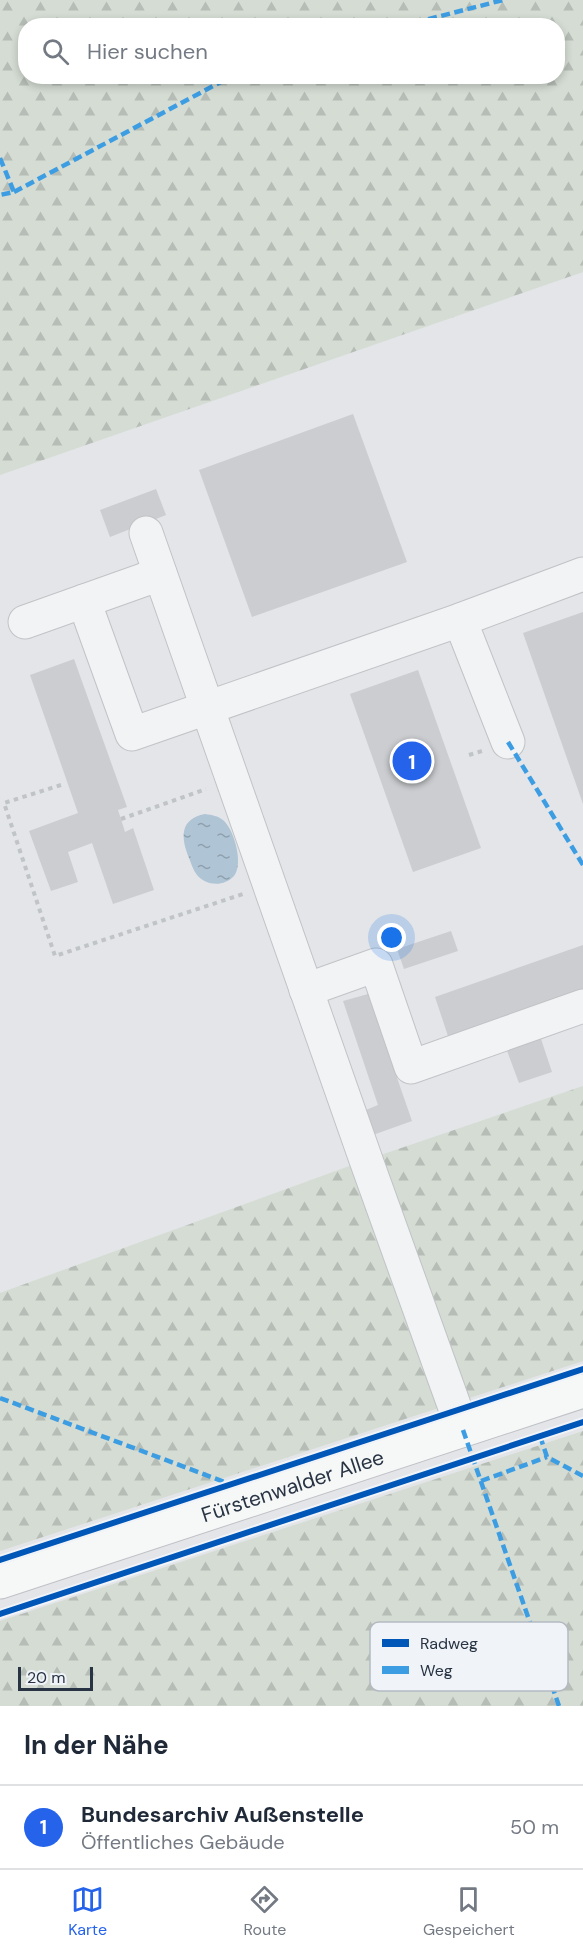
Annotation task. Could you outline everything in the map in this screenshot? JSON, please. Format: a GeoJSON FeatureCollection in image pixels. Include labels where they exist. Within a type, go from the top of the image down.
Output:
{"type":"FeatureCollection","features":[{"type":"Feature","properties":{"kind":"main road","name":"Fürstenwalder Allee"},"geometry":{"type":"LineString","coordinates":[[0,1582],[583,1391]]}},
{"type":"Feature","properties":{"kind":"lane"},"geometry":{"type":"LineString","coordinates":[[146,533],[463,1430]]}},
{"type":"Feature","properties":{"kind":"lane"},"geometry":{"type":"LineString","coordinates":[[25,622],[160,574]]}},
{"type":"Feature","properties":{"kind":"lane"},"geometry":{"type":"LineString","coordinates":[[84,601],[132,734],[460,620],[583,574]]}},
{"type":"Feature","properties":{"kind":"lane"},"geometry":{"type":"LineString","coordinates":[[460,620],[508,742]]}},
{"type":"Feature","properties":{"kind":"lane"},"geometry":{"type":"LineString","coordinates":[[306,990],[376,965],[411,1067],[583,1006]]}},
{"type":"Feature","properties":{"kind":"path"},"geometry":{"type":"LineString","coordinates":[[121,819],[232,780]]}},
{"type":"Feature","properties":{"kind":"path"},"geometry":{"type":"LineString","coordinates":[[61,785],[4,804],[55,956],[269,885]]}},
{"type":"Feature","properties":{"kind":"green space"},"geometry":{"type":"Polygon","coordinates":[[[0,0],[583,0],[583,272],[0,475],[0,0]]]}},
{"type":"Feature","properties":{"kind":"green space"},"geometry":{"type":"Polygon","coordinates":[[[583,1086],[583,1361],[0,1551],[0,1293],[366,1160],[583,1086]]]}},
{"type":"Feature","properties":{"kind":"green space"},"geometry":{"type":"Polygon","coordinates":[[[583,1431],[583,1706],[0,1706],[0,1621],[583,1431]]]}},
{"type":"Feature","properties":{"kind":"water"},"geometry":{"type":"Polygon","coordinates":[[[205,814],[223,820],[234,839],[238,855],[237,871],[230,880],[225,882],[215,884],[201,879],[194,871],[186,851],[184,830],[186,825],[190,820],[205,814]]]}},
{"type":"Feature","properties":{"kind":"building"},"geometry":{"type":"Polygon","coordinates":[[[353,414],[407,562],[252,617],[199,470],[353,414]]]}},
{"type":"Feature","properties":{"kind":"building"},"geometry":{"type":"Polygon","coordinates":[[[156,489],[166,515],[110,537],[100,510],[156,489]]]}},
{"type":"Feature","properties":{"kind":"building"},"geometry":{"type":"Polygon","coordinates":[[[583,612],[583,804],[523,633],[583,612]]]}},
{"type":"Feature","properties":{"kind":"building"},"geometry":{"type":"Polygon","coordinates":[[[74,659],[127,807],[118,810],[125,832],[133,828],[154,890],[113,904],[92,843],[68,852],[78,882],[51,891],[29,831],[78,813],[30,675],[74,659]]]}},
{"type":"Feature","properties":{"kind":"building"},"geometry":{"type":"Polygon","coordinates":[[[418,670],[481,848],[413,872],[350,694],[418,670]]]}},
{"type":"Feature","properties":{"kind":"building"},"geometry":{"type":"Polygon","coordinates":[[[451,931],[458,951],[404,969],[397,949],[451,931]]]}},
{"type":"Feature","properties":{"kind":"building"},"geometry":{"type":"Polygon","coordinates":[[[583,945],[583,989],[448,1036],[435,997],[583,945]]]}},
{"type":"Feature","properties":{"kind":"building"},"geometry":{"type":"Polygon","coordinates":[[[368,994],[412,1121],[370,1136],[361,1112],[378,1105],[343,1001],[368,994]]]}},
{"type":"Feature","properties":{"kind":"building"},"geometry":{"type":"Polygon","coordinates":[[[540,1036],[552,1072],[519,1083],[506,1048],[540,1036]]]}},
{"type":"Feature","properties":{"kind":"marked path"},"geometry":{"type":"LineString","coordinates":[[433,18],[503,0]]}},
{"type":"Feature","properties":{"kind":"marked path"},"geometry":{"type":"LineString","coordinates":[[14,192],[217,84]]}},
{"type":"Feature","properties":{"kind":"marked path"},"geometry":{"type":"LineString","coordinates":[[0,158],[14,192],[0,195]]}},
{"type":"Feature","properties":{"kind":"marked path"},"geometry":{"type":"LineString","coordinates":[[508,742],[583,865]]}},
{"type":"Feature","properties":{"kind":"marked path"},"geometry":{"type":"LineString","coordinates":[[0,1398],[230,1484]]}},
{"type":"Feature","properties":{"kind":"marked path"},"geometry":{"type":"LineString","coordinates":[[463,1430],[530,1622]]}},
{"type":"Feature","properties":{"kind":"marked path"},"geometry":{"type":"LineString","coordinates":[[540,1436],[547,1457],[583,1476]]}},
{"type":"Feature","properties":{"kind":"marked path"},"geometry":{"type":"LineString","coordinates":[[481,1481],[547,1457]]}},
{"type":"Feature","properties":{"kind":"marked path"},"geometry":{"type":"LineString","coordinates":[[554,1691],[559,1706]]}},
{"type":"Feature","properties":{"kind":"cycle path"},"geometry":{"type":"LineString","coordinates":[[0,1560],[583,1369]]}},
{"type":"Feature","properties":{"kind":"cycle path"},"geometry":{"type":"LineString","coordinates":[[0,1614],[583,1422]]}},
{"type":"Feature","properties":{"kind":"place","name":"Bundesarchiv Außenstelle"},"geometry":{"type":"Point","coordinates":[412,761]}}]}
